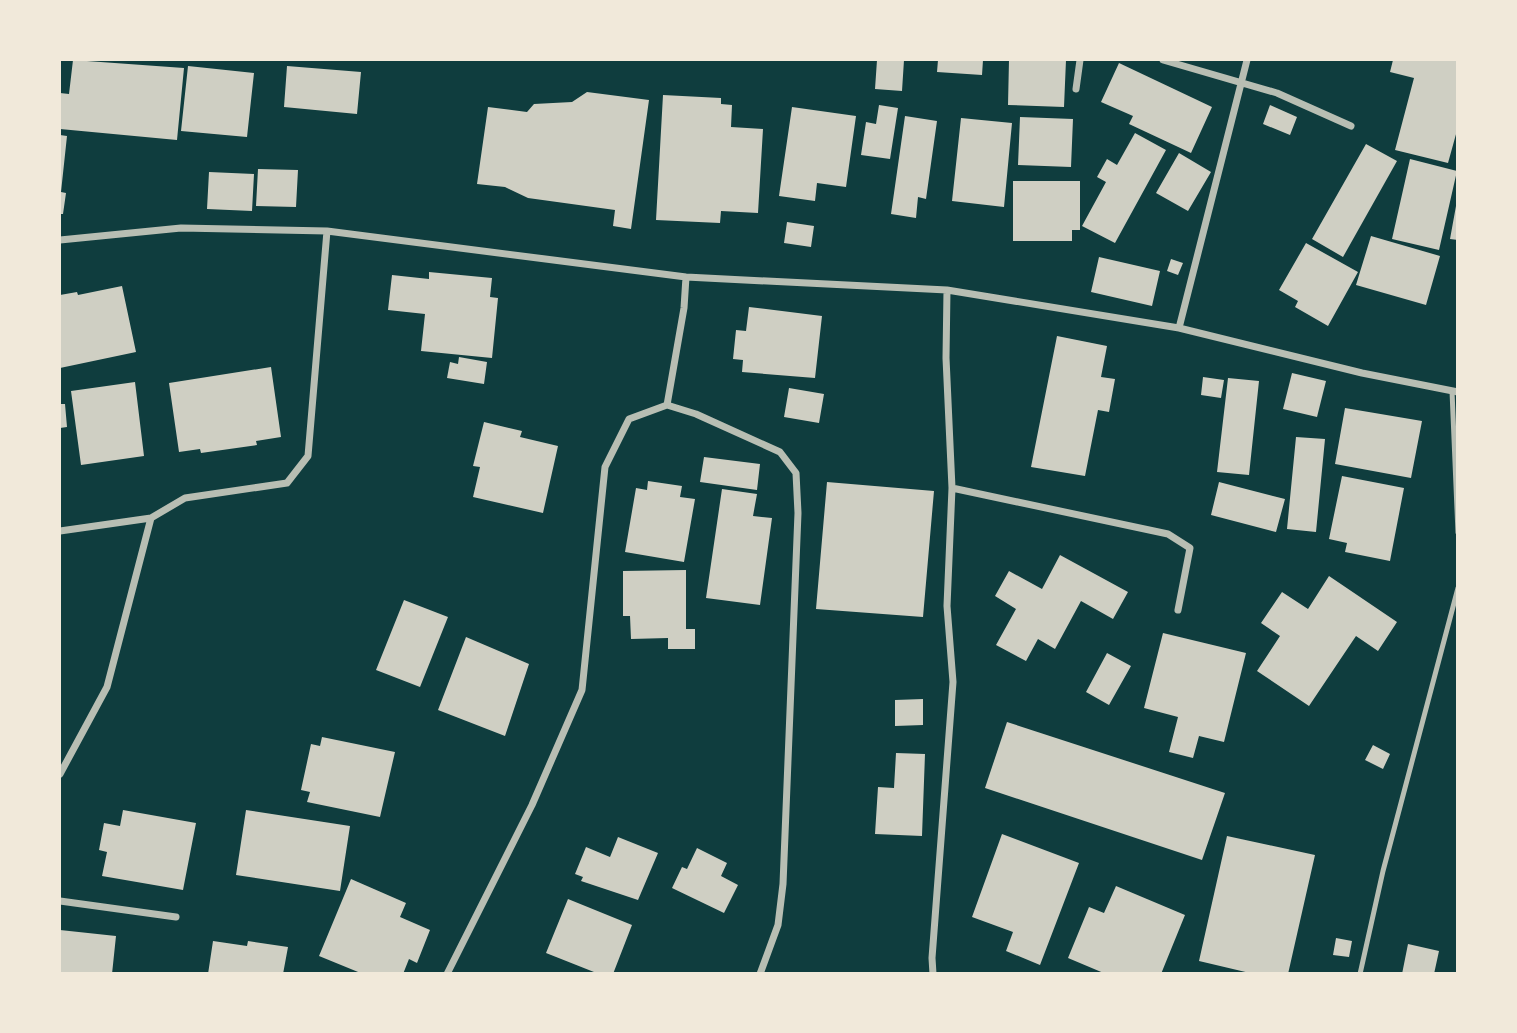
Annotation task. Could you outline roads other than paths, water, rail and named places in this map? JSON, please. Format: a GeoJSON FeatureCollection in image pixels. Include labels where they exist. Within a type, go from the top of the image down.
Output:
{"type":"FeatureCollection","features":[{"type":"Feature","properties":{"kind":"street"},"geometry":{"type":"LineString","coordinates":[[1076,89],[1080,60]]}},
{"type":"Feature","properties":{"kind":"street"},"geometry":{"type":"LineString","coordinates":[[1163,60],[1277,93],[1352,126]]}},
{"type":"Feature","properties":{"kind":"street"},"geometry":{"type":"LineString","coordinates":[[1179,328],[1247,60]]}},
{"type":"Feature","properties":{"kind":"street"},"geometry":{"type":"LineString","coordinates":[[60,240],[181,228],[327,231],[686,277],[947,290],[1179,328],[1362,373],[1455,391]]}},
{"type":"Feature","properties":{"kind":"street"},"geometry":{"type":"LineString","coordinates":[[60,531],[151,518],[185,498],[287,483],[308,456],[327,231]]}},
{"type":"Feature","properties":{"kind":"street"},"geometry":{"type":"LineString","coordinates":[[667,405],[684,308],[686,277]]}},
{"type":"Feature","properties":{"kind":"street"},"geometry":{"type":"LineString","coordinates":[[933,974],[953,682],[947,606],[951,488],[946,358],[947,290]]}},
{"type":"Feature","properties":{"kind":"street"},"geometry":{"type":"LineString","coordinates":[[447,974],[532,805],[582,690],[605,467],[629,419],[667,405],[696,414],[780,453],[796,473],[798,513],[783,884],[778,925],[760,974]]}},
{"type":"Feature","properties":{"kind":"street"},"geometry":{"type":"LineString","coordinates":[[951,488],[1168,534],[1190,548],[1178,610]]}},
{"type":"Feature","properties":{"kind":"street"},"geometry":{"type":"LineString","coordinates":[[60,774],[107,687],[151,518]]}},
{"type":"Feature","properties":{"kind":"street"},"geometry":{"type":"LineString","coordinates":[[60,901],[176,918]]}},
{"type":"Feature","properties":{"kind":"lane"},"geometry":{"type":"LineString","coordinates":[[1455,391],[1458,533]]}},
{"type":"Feature","properties":{"kind":"lane"},"geometry":{"type":"LineString","coordinates":[[1360,974],[1383,871],[1458,589]]}}]}
